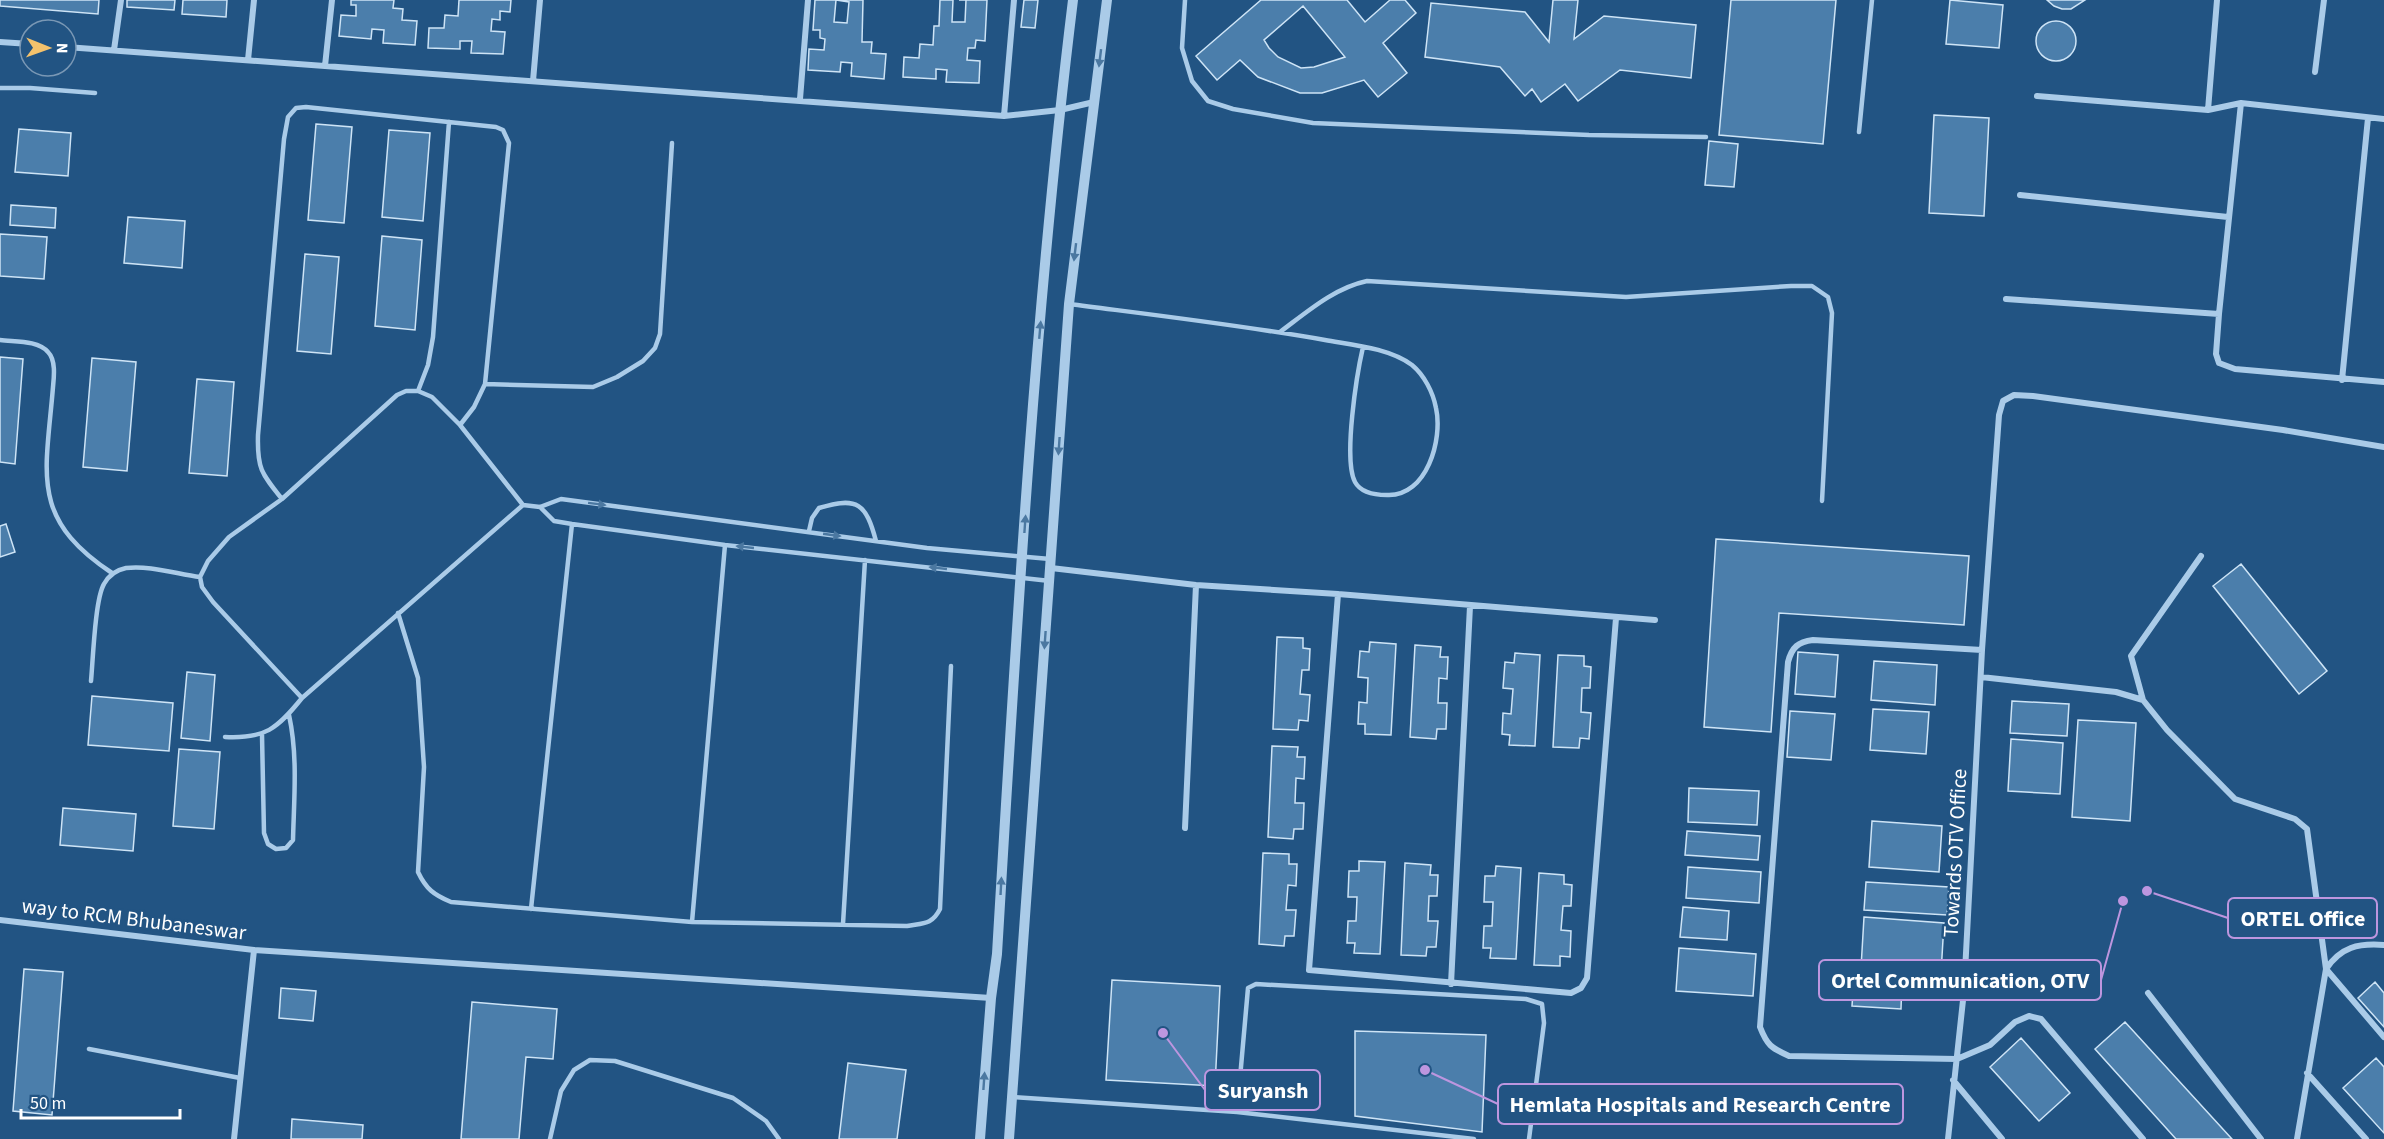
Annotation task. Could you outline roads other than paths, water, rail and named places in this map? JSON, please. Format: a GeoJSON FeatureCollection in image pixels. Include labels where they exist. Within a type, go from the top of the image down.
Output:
{"type":"FeatureCollection","features":[{"type":"Feature","properties":{"kind":"street"},"geometry":{"type":"LineString","coordinates":[[114,50],[121,0]]}},
{"type":"Feature","properties":{"kind":"street"},"geometry":{"type":"LineString","coordinates":[[248,60],[254,0]]}},
{"type":"Feature","properties":{"kind":"street"},"geometry":{"type":"LineString","coordinates":[[325,66],[332,0]]}},
{"type":"Feature","properties":{"kind":"street"},"geometry":{"type":"LineString","coordinates":[[533,81],[540,0]]}},
{"type":"Feature","properties":{"kind":"street"},"geometry":{"type":"LineString","coordinates":[[800,99],[808,0]]}},
{"type":"Feature","properties":{"kind":"street"},"geometry":{"type":"LineString","coordinates":[[1004,116],[1014,0]]}},
{"type":"Feature","properties":{"kind":"street"},"geometry":{"type":"LineString","coordinates":[[980,1139],[991,998],[997,954],[1022,557],[1060,110],[1073,0]]}},
{"type":"Feature","properties":{"kind":"street"},"geometry":{"type":"LineString","coordinates":[[1009,1139],[1069,304],[1107,0]]}},
{"type":"Feature","properties":{"kind":"street"},"geometry":{"type":"LineString","coordinates":[[2208,110],[2217,0]]}},
{"type":"Feature","properties":{"kind":"street"},"geometry":{"type":"LineString","coordinates":[[2316,72],[2324,0]]}},
{"type":"Feature","properties":{"kind":"street"},"geometry":{"type":"LineString","coordinates":[[0,42],[18,43]]}},
{"type":"Feature","properties":{"kind":"street"},"geometry":{"type":"LineString","coordinates":[[78,48],[800,99],[1004,116],[1060,110],[1094,102]]}},
{"type":"Feature","properties":{"kind":"street"},"geometry":{"type":"LineString","coordinates":[[2037,96],[2208,110],[2241,103],[2384,119]]}},
{"type":"Feature","properties":{"kind":"street"},"geometry":{"type":"LineString","coordinates":[[2241,103],[2219,314],[2216,354],[2219,363],[2226,368],[2384,382]]}},
{"type":"Feature","properties":{"kind":"street"},"geometry":{"type":"LineString","coordinates":[[2342,380],[2368,117]]}},
{"type":"Feature","properties":{"kind":"street"},"geometry":{"type":"LineString","coordinates":[[2020,195],[2228,217]]}},
{"type":"Feature","properties":{"kind":"street"},"geometry":{"type":"LineString","coordinates":[[2006,299],[2219,314]]}},
{"type":"Feature","properties":{"kind":"street","name":"Towards OTV Office"},"geometry":{"type":"LineString","coordinates":[[1948,1139],[1965,991],[1987,567],[1999,415],[2003,401],[2014,395],[2033,396],[2283,430],[2384,447]]}},
{"type":"Feature","properties":{"kind":"street"},"geometry":{"type":"LineString","coordinates":[[2201,556],[2131,656],[2143,700],[2167,730],[2235,799],[2295,819],[2307,829],[2326,969],[2297,1139]]}},
{"type":"Feature","properties":{"kind":"street"},"geometry":{"type":"LineString","coordinates":[[1051,564],[1196,585],[1338,594],[1655,620]]}},
{"type":"Feature","properties":{"kind":"street"},"geometry":{"type":"LineString","coordinates":[[1185,828],[1196,585]]}},
{"type":"Feature","properties":{"kind":"street"},"geometry":{"type":"LineString","coordinates":[[1338,594],[1309,970],[1451,984],[1571,993],[1581,988],[1587,978],[1616,618]]}},
{"type":"Feature","properties":{"kind":"street"},"geometry":{"type":"LineString","coordinates":[[1451,984],[1470,606]]}},
{"type":"Feature","properties":{"kind":"street"},"geometry":{"type":"LineString","coordinates":[[1982,650],[1813,640],[1801,642],[1791,650],[1788,662],[1761,1027],[1766,1042],[1789,1056],[1957,1059],[1990,1045],[2015,1022],[2029,1016],[2042,1019],[2143,1139]]}},
{"type":"Feature","properties":{"kind":"street"},"geometry":{"type":"LineString","coordinates":[[1981,677],[2116,692],[2143,700]]}},
{"type":"Feature","properties":{"kind":"street","name":"way to RCM Bhubaneswar"},"geometry":{"type":"LineString","coordinates":[[0,920],[254,950],[234,1139]]}},
{"type":"Feature","properties":{"kind":"street"},"geometry":{"type":"LineString","coordinates":[[2326,969],[2334,957],[2346,949],[2367,944],[2384,945]]}},
{"type":"Feature","properties":{"kind":"street"},"geometry":{"type":"LineString","coordinates":[[254,950],[991,998]]}},
{"type":"Feature","properties":{"kind":"street"},"geometry":{"type":"LineString","coordinates":[[2326,969],[2384,1037]]}},
{"type":"Feature","properties":{"kind":"street"},"geometry":{"type":"LineString","coordinates":[[2148,993],[2261,1139]]}},
{"type":"Feature","properties":{"kind":"street"},"geometry":{"type":"LineString","coordinates":[[2307,1073],[2366,1139]]}},
{"type":"Feature","properties":{"kind":"street"},"geometry":{"type":"LineString","coordinates":[[1953,1080],[2002,1139]]}},
{"type":"Feature","properties":{"kind":"lane"},"geometry":{"type":"LineString","coordinates":[[1185,0],[1182,48],[1192,81],[1208,101],[1233,109],[1313,123],[1589,135],[1706,137]]}},
{"type":"Feature","properties":{"kind":"lane"},"geometry":{"type":"LineString","coordinates":[[1858,132],[1872,0]]}},
{"type":"Feature","properties":{"kind":"lane"},"geometry":{"type":"LineString","coordinates":[[0,88],[95,93]]}},
{"type":"Feature","properties":{"kind":"lane"},"geometry":{"type":"LineString","coordinates":[[282,498],[263,476],[258,460],[282,162],[288,117],[296,108],[306,106],[496,127],[503,130],[509,143],[485,384],[474,407],[460,425]]}},
{"type":"Feature","properties":{"kind":"lane"},"geometry":{"type":"LineString","coordinates":[[418,391],[428,365],[433,337],[449,122]]}},
{"type":"Feature","properties":{"kind":"lane"},"geometry":{"type":"LineString","coordinates":[[485,384],[593,387],[617,377],[643,361],[655,348],[660,334],[672,143]]}},
{"type":"Feature","properties":{"kind":"lane"},"geometry":{"type":"LineString","coordinates":[[1280,332],[1335,293],[1352,284],[1367,280],[1626,297],[1812,286],[1828,297],[1832,313],[1822,501]]}},
{"type":"Feature","properties":{"kind":"lane"},"geometry":{"type":"LineString","coordinates":[[1069,304],[1280,332],[1363,347],[1398,357],[1413,366],[1429,385],[1437,409],[1437,443],[1430,465],[1417,483],[1393,496],[1377,495],[1355,483],[1350,463],[1353,396],[1363,347]]}},
{"type":"Feature","properties":{"kind":"lane"},"geometry":{"type":"LineString","coordinates":[[0,340],[37,344],[49,352],[53,363],[54,381],[46,480],[52,510],[68,534],[89,558],[112,573]]}},
{"type":"Feature","properties":{"kind":"lane"},"geometry":{"type":"LineString","coordinates":[[302,698],[213,602],[202,586],[200,577],[208,561],[229,537],[282,498],[397,395],[406,391],[418,391],[432,397],[460,425],[523,505],[540,507],[561,499],[876,541],[1022,557],[1051,564]]}},
{"type":"Feature","properties":{"kind":"lane"},"geometry":{"type":"LineString","coordinates":[[809,531],[812,518],[819,508],[834,503],[851,503],[864,508],[869,516],[876,541]]}},
{"type":"Feature","properties":{"kind":"lane"},"geometry":{"type":"LineString","coordinates":[[225,737],[248,738],[262,735],[288,715],[302,698],[523,505]]}},
{"type":"Feature","properties":{"kind":"lane"},"geometry":{"type":"LineString","coordinates":[[540,507],[554,521],[572,524],[725,545],[1050,581]]}},
{"type":"Feature","properties":{"kind":"lane"},"geometry":{"type":"LineString","coordinates":[[531,909],[572,524]]}},
{"type":"Feature","properties":{"kind":"lane"},"geometry":{"type":"LineString","coordinates":[[692,922],[725,545]]}},
{"type":"Feature","properties":{"kind":"lane"},"geometry":{"type":"LineString","coordinates":[[843,924],[865,560]]}},
{"type":"Feature","properties":{"kind":"lane"},"geometry":{"type":"LineString","coordinates":[[91,681],[96,619],[103,585],[112,573],[125,568],[140,568],[200,577]]}},
{"type":"Feature","properties":{"kind":"lane"},"geometry":{"type":"LineString","coordinates":[[398,613],[418,678],[424,767],[418,872],[424,885],[434,896],[451,902],[692,922],[907,926],[928,923],[935,918],[940,909],[951,666]]}},
{"type":"Feature","properties":{"kind":"lane"},"geometry":{"type":"LineString","coordinates":[[262,735],[264,833],[268,844],[276,849],[286,848],[293,840],[293,737],[288,715]]}},
{"type":"Feature","properties":{"kind":"lane"},"geometry":{"type":"LineString","coordinates":[[1237,1112],[1248,988],[1257,984],[1526,999],[1542,1004],[1544,1023],[1529,1139]]}},
{"type":"Feature","properties":{"kind":"lane"},"geometry":{"type":"LineString","coordinates":[[89,1049],[240,1078]]}},
{"type":"Feature","properties":{"kind":"lane"},"geometry":{"type":"LineString","coordinates":[[550,1139],[561,1091],[574,1070],[590,1060],[615,1061],[734,1098],[766,1121],[779,1139]]}},
{"type":"Feature","properties":{"kind":"lane"},"geometry":{"type":"LineString","coordinates":[[1012,1096],[1237,1112],[1474,1139]]}},
{"type":"Feature","properties":{"kind":"place","name":"ORTEL Office"},"geometry":{"type":"Point","coordinates":[2147,891]}},
{"type":"Feature","properties":{"kind":"place","name":"Ortel Communication, OTV"},"geometry":{"type":"Point","coordinates":[2123,901]}},
{"type":"Feature","properties":{"kind":"place","name":"Suryansh"},"geometry":{"type":"Point","coordinates":[1163,1033]}},
{"type":"Feature","properties":{"kind":"place","name":"Hemlata Hospitals and Research Centre"},"geometry":{"type":"Point","coordinates":[1425,1070]}}]}
